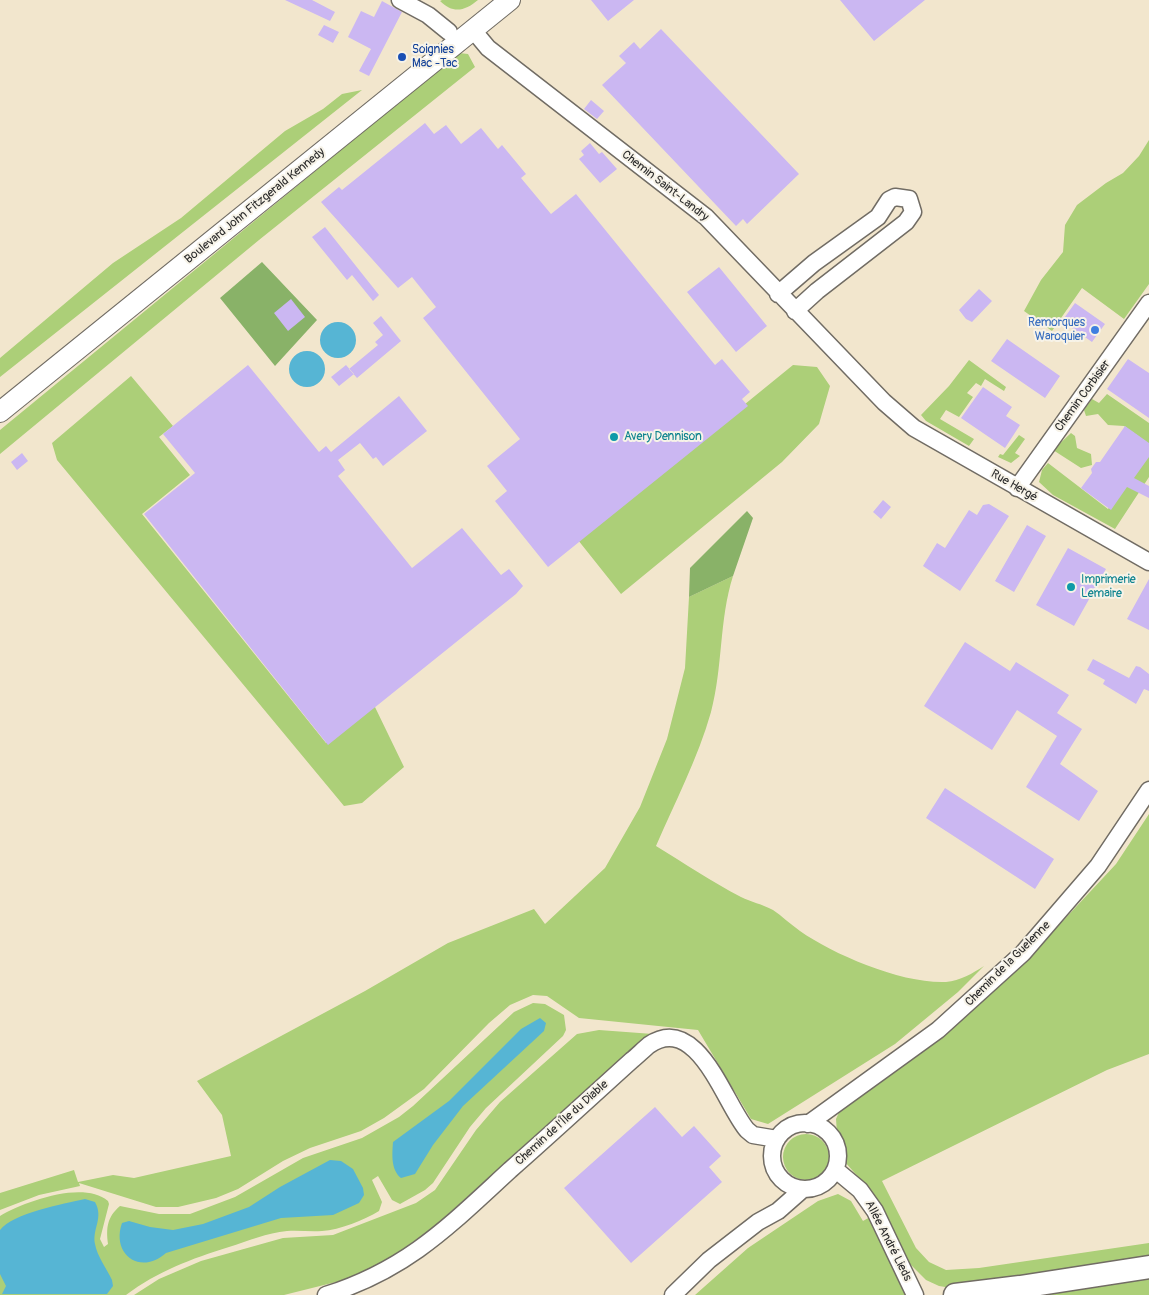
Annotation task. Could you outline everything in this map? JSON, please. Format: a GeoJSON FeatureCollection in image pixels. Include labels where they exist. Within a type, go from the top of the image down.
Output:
{"type":"FeatureCollection","features":[{"type":"Feature","properties":{"kind":"highway"},"geometry":{"type":"LineString","coordinates":[[955,1295],[1029,1286],[1149,1267]]}},
{"type":"Feature","properties":{"kind":"main road","name":"Boulevard John Fitzgerald Kennedy"},"geometry":{"type":"LineString","coordinates":[[0,394],[489,0]]}},
{"type":"Feature","properties":{"kind":"main road","name":"Boulevard John Fitzgerald Kennedy"},"geometry":{"type":"LineString","coordinates":[[0,412],[510,0]]}},
{"type":"Feature","properties":{"kind":"street"},"geometry":{"type":"LineString","coordinates":[[400,0],[428,15],[449,32]]}},
{"type":"Feature","properties":{"kind":"street","name":"Chemin Saint-Landry"},"geometry":{"type":"LineString","coordinates":[[473,30],[488,48],[706,217],[795,312],[884,402]]}},
{"type":"Feature","properties":{"kind":"street"},"geometry":{"type":"LineString","coordinates":[[778,294],[814,263],[878,217],[889,200],[895,197],[909,198],[913,212],[906,222],[795,312]]}},
{"type":"Feature","properties":{"kind":"street","name":"Chemin Corbisier"},"geometry":{"type":"LineString","coordinates":[[1017,488],[1149,303]]}},
{"type":"Feature","properties":{"kind":"street","name":"Rue Hergé"},"geometry":{"type":"LineString","coordinates":[[884,402],[914,428],[1149,562]]}},
{"type":"Feature","properties":{"kind":"street","name":"Chemin de la Guelenne"},"geometry":{"type":"LineString","coordinates":[[808,1124],[938,1030],[1023,953],[1098,866],[1149,790]]}},
{"type":"Feature","properties":{"kind":"street","name":"Chemin de l'Île du Diable"},"geometry":{"type":"LineString","coordinates":[[326,1295],[361,1283],[398,1264],[439,1235],[632,1060],[657,1041],[671,1039],[683,1042],[697,1051],[747,1130],[753,1135],[777,1139]]}},
{"type":"Feature","properties":{"kind":"street"},"geometry":{"type":"LineString","coordinates":[[830,1135],[834,1105]]}},
{"type":"Feature","properties":{"kind":"street"},"geometry":{"type":"LineString","coordinates":[[769,1215],[780,1200],[782,1188],[781,1178],[772,1161],[777,1139],[795,1125],[808,1124],[817,1126],[830,1135],[836,1146],[838,1156],[836,1170],[824,1183],[814,1188],[804,1189],[793,1187],[781,1178]]}},
{"type":"Feature","properties":{"kind":"street","name":"Allée André Lieds"},"geometry":{"type":"LineString","coordinates":[[836,1170],[860,1190],[875,1211],[915,1295]]}},
{"type":"Feature","properties":{"kind":"street"},"geometry":{"type":"LineString","coordinates":[[673,1295],[709,1260],[769,1215],[778,1211],[804,1189]]}},
{"type":"Feature","properties":{"kind":"green space"},"geometry":{"type":"Polygon","coordinates":[[[478,0],[468,7],[459,10],[450,8],[440,1],[478,0]]]}},
{"type":"Feature","properties":{"kind":"green space"},"geometry":{"type":"Polygon","coordinates":[[[459,53],[468,54],[475,67],[259,240],[0,454],[0,430],[459,53]]]}},
{"type":"Feature","properties":{"kind":"green space"},"geometry":{"type":"Polygon","coordinates":[[[362,90],[0,377],[0,358],[113,263],[181,218],[285,131],[323,109],[342,94],[362,90]]]}},
{"type":"Feature","properties":{"kind":"green space"},"geometry":{"type":"Polygon","coordinates":[[[1149,140],[1149,284],[1124,319],[1082,288],[1052,331],[1024,311],[1041,280],[1063,252],[1065,225],[1077,205],[1123,173],[1139,156],[1149,140]]]}},
{"type":"Feature","properties":{"kind":"green space"},"geometry":{"type":"Polygon","coordinates":[[[262,262],[317,320],[275,366],[220,298],[262,262]]]}},
{"type":"Feature","properties":{"kind":"green space"},"geometry":{"type":"Polygon","coordinates":[[[969,360],[1006,387],[1004,391],[985,379],[981,386],[976,383],[967,393],[973,397],[959,417],[946,410],[940,419],[974,439],[969,446],[926,421],[921,415],[949,386],[969,360]]]}},
{"type":"Feature","properties":{"kind":"green space"},"geometry":{"type":"Polygon","coordinates":[[[793,365],[817,367],[830,386],[819,424],[782,462],[621,594],[578,540],[793,365]]]}},
{"type":"Feature","properties":{"kind":"green space"},"geometry":{"type":"Polygon","coordinates":[[[131,376],[173,426],[159,437],[190,475],[142,514],[326,743],[374,705],[404,767],[362,803],[344,806],[57,460],[52,443],[131,376]]]}},
{"type":"Feature","properties":{"kind":"green space"},"geometry":{"type":"Polygon","coordinates":[[[1107,394],[1149,423],[1149,444],[1124,426],[1108,425],[1098,414],[1086,416],[1084,410],[1092,399],[1099,403],[1107,394]]]}},
{"type":"Feature","properties":{"kind":"green space"},"geometry":{"type":"Polygon","coordinates":[[[1071,433],[1075,436],[1077,448],[1091,454],[1092,465],[1081,468],[1053,450],[1071,433]]]}},
{"type":"Feature","properties":{"kind":"green space"},"geometry":{"type":"Polygon","coordinates":[[[1019,435],[1025,439],[1015,453],[1020,456],[1011,463],[998,457],[1000,454],[1003,455],[1019,435]]]}},
{"type":"Feature","properties":{"kind":"green space"},"geometry":{"type":"Polygon","coordinates":[[[1149,454],[1149,477],[1115,529],[1053,495],[1039,482],[1042,470],[1048,463],[1108,509],[1149,454]]]}},
{"type":"Feature","properties":{"kind":"green space"},"geometry":{"type":"Polygon","coordinates":[[[747,511],[753,518],[733,576],[689,597],[690,568],[747,511]]]}},
{"type":"Feature","properties":{"kind":"green space"},"geometry":{"type":"Polygon","coordinates":[[[733,576],[725,609],[718,678],[711,712],[693,763],[656,846],[730,891],[773,910],[814,940],[870,966],[910,978],[946,982],[971,974],[984,966],[958,992],[895,1044],[768,1124],[751,1119],[698,1030],[579,1018],[547,996],[533,995],[510,1005],[489,1023],[424,1089],[384,1118],[361,1131],[310,1148],[283,1161],[238,1189],[216,1198],[178,1207],[156,1207],[79,1183],[80,1186],[39,1195],[0,1210],[0,1193],[74,1170],[78,1182],[113,1175],[134,1178],[231,1156],[222,1115],[197,1081],[365,991],[448,943],[534,909],[545,924],[605,868],[640,807],[667,739],[685,668],[689,597],[733,576]]]}},
{"type":"Feature","properties":{"kind":"green space"},"geometry":{"type":"Polygon","coordinates":[[[1149,814],[1149,1054],[1107,1070],[882,1181],[916,1248],[929,1262],[946,1270],[979,1268],[1149,1243],[1149,1261],[958,1289],[939,1286],[926,1280],[907,1261],[867,1187],[845,1162],[843,1146],[837,1133],[836,1119],[841,1108],[945,1034],[1019,968],[1116,864],[1149,814]]]}},
{"type":"Feature","properties":{"kind":"green space"},"geometry":{"type":"Polygon","coordinates":[[[533,1003],[545,1004],[564,1015],[566,1030],[563,1036],[486,1108],[470,1127],[433,1183],[425,1190],[400,1204],[392,1200],[378,1176],[372,1180],[382,1202],[379,1211],[344,1227],[322,1231],[272,1233],[175,1266],[150,1279],[126,1295],[0,1295],[0,1216],[23,1205],[54,1195],[84,1193],[97,1195],[108,1201],[109,1204],[100,1239],[104,1247],[108,1244],[107,1228],[110,1219],[120,1206],[159,1214],[190,1214],[235,1197],[303,1158],[362,1138],[399,1117],[514,1012],[533,1003]]]}},
{"type":"Feature","properties":{"kind":"green space"},"geometry":{"type":"Polygon","coordinates":[[[599,1030],[653,1034],[632,1048],[435,1226],[385,1262],[348,1279],[284,1295],[134,1295],[159,1279],[201,1261],[283,1238],[333,1235],[416,1203],[435,1190],[476,1130],[500,1102],[577,1034],[599,1030]]]}},
{"type":"Feature","properties":{"kind":"green space"},"geometry":{"type":"Polygon","coordinates":[[[802,1134],[810,1134],[819,1138],[825,1144],[829,1157],[825,1170],[819,1176],[810,1180],[802,1180],[793,1176],[787,1170],[783,1161],[783,1153],[787,1144],[793,1138],[802,1134]]]}},
{"type":"Feature","properties":{"kind":"green space"},"geometry":{"type":"Polygon","coordinates":[[[838,1194],[851,1201],[863,1221],[870,1217],[907,1295],[695,1295],[748,1248],[818,1201],[838,1194]]]}},
{"type":"Feature","properties":{"kind":"green space"},"geometry":{"type":"Polygon","coordinates":[[[1149,1272],[1149,1295],[993,1295],[1149,1272]]]}},
{"type":"Feature","properties":{"kind":"water"},"geometry":{"type":"Polygon","coordinates":[[[338,322],[351,327],[356,340],[351,353],[338,358],[325,353],[320,340],[325,327],[338,322]]]}},
{"type":"Feature","properties":{"kind":"water"},"geometry":{"type":"Polygon","coordinates":[[[307,351],[314,352],[320,356],[324,362],[324,376],[320,382],[314,386],[307,387],[300,386],[294,382],[290,376],[289,369],[290,362],[294,356],[300,352],[307,351]]]}},
{"type":"Feature","properties":{"kind":"water"},"geometry":{"type":"Polygon","coordinates":[[[540,1018],[546,1023],[544,1031],[463,1106],[433,1145],[415,1174],[401,1178],[394,1167],[392,1157],[393,1142],[449,1101],[521,1029],[540,1018]]]}},
{"type":"Feature","properties":{"kind":"water"},"geometry":{"type":"Polygon","coordinates":[[[330,1160],[341,1161],[353,1169],[363,1188],[364,1195],[359,1203],[333,1215],[281,1218],[166,1253],[156,1260],[147,1262],[138,1262],[124,1252],[120,1234],[122,1223],[129,1221],[150,1227],[173,1230],[203,1224],[249,1207],[280,1187],[330,1160]]]}},
{"type":"Feature","properties":{"kind":"water"},"geometry":{"type":"Polygon","coordinates":[[[85,1199],[95,1202],[97,1208],[96,1249],[112,1280],[113,1286],[107,1294],[2,1294],[6,1286],[0,1274],[0,1230],[6,1224],[27,1214],[85,1199]]]}},
{"type":"Feature","properties":{"kind":"building"},"geometry":{"type":"Polygon","coordinates":[[[285,0],[312,0],[335,12],[330,21],[285,0]]]}},
{"type":"Feature","properties":{"kind":"building"},"geometry":{"type":"Polygon","coordinates":[[[591,0],[634,0],[608,21],[591,0]]]}},
{"type":"Feature","properties":{"kind":"building"},"geometry":{"type":"Polygon","coordinates":[[[840,0],[925,0],[874,41],[840,0]]]}},
{"type":"Feature","properties":{"kind":"building"},"geometry":{"type":"Polygon","coordinates":[[[382,1],[402,12],[369,76],[359,71],[371,49],[348,37],[361,11],[374,17],[382,1]]]}},
{"type":"Feature","properties":{"kind":"building"},"geometry":{"type":"Polygon","coordinates":[[[324,25],[339,32],[333,43],[318,35],[324,25]]]}},
{"type":"Feature","properties":{"kind":"building"},"geometry":{"type":"Polygon","coordinates":[[[661,29],[799,174],[747,224],[743,219],[736,226],[602,85],[626,63],[619,56],[634,42],[640,49],[661,29]]]}},
{"type":"Feature","properties":{"kind":"building"},"geometry":{"type":"Polygon","coordinates":[[[591,100],[604,111],[597,119],[584,109],[591,100]]]}},
{"type":"Feature","properties":{"kind":"building"},"geometry":{"type":"Polygon","coordinates":[[[425,123],[434,134],[446,125],[461,144],[481,128],[498,149],[502,145],[526,174],[521,178],[551,214],[576,194],[715,365],[722,359],[750,392],[742,399],[748,406],[548,567],[495,501],[507,491],[487,466],[520,439],[423,318],[436,307],[412,277],[398,288],[321,202],[339,187],[342,190],[425,123]]]}},
{"type":"Feature","properties":{"kind":"building"},"geometry":{"type":"Polygon","coordinates":[[[590,143],[599,154],[602,152],[617,169],[600,183],[579,159],[584,155],[581,151],[590,143]]]}},
{"type":"Feature","properties":{"kind":"building"},"geometry":{"type":"Polygon","coordinates":[[[325,227],[379,295],[373,301],[352,275],[347,280],[312,237],[325,227]]]}},
{"type":"Feature","properties":{"kind":"building"},"geometry":{"type":"Polygon","coordinates":[[[719,267],[767,326],[736,352],[687,292],[719,267]]]}},
{"type":"Feature","properties":{"kind":"building"},"geometry":{"type":"Polygon","coordinates":[[[979,289],[992,301],[972,322],[966,319],[959,310],[979,289]]]}},
{"type":"Feature","properties":{"kind":"building"},"geometry":{"type":"Polygon","coordinates":[[[291,299],[305,317],[288,331],[274,313],[291,299]]]}},
{"type":"Feature","properties":{"kind":"building"},"geometry":{"type":"Polygon","coordinates":[[[1075,303],[1105,324],[1092,342],[1062,321],[1075,303]]]}},
{"type":"Feature","properties":{"kind":"building"},"geometry":{"type":"Polygon","coordinates":[[[381,316],[401,341],[357,378],[349,369],[378,345],[375,342],[383,335],[373,323],[381,316]]]}},
{"type":"Feature","properties":{"kind":"building"},"geometry":{"type":"Polygon","coordinates":[[[1007,339],[1060,376],[1045,398],[991,361],[1007,339]]]}},
{"type":"Feature","properties":{"kind":"building"},"geometry":{"type":"Polygon","coordinates":[[[1128,359],[1149,373],[1149,418],[1107,389],[1128,359]]]}},
{"type":"Feature","properties":{"kind":"building"},"geometry":{"type":"Polygon","coordinates":[[[248,365],[319,452],[326,446],[331,452],[399,396],[427,431],[383,466],[376,457],[373,459],[360,443],[338,460],[345,470],[338,476],[412,568],[462,528],[501,575],[509,569],[523,586],[516,594],[328,745],[144,514],[195,473],[163,434],[248,365]]]}},
{"type":"Feature","properties":{"kind":"building"},"geometry":{"type":"Polygon","coordinates":[[[346,365],[354,374],[339,386],[331,377],[346,365]]]}},
{"type":"Feature","properties":{"kind":"building"},"geometry":{"type":"Polygon","coordinates":[[[983,387],[1012,407],[1006,416],[1020,425],[1005,448],[961,418],[983,387]]]}},
{"type":"Feature","properties":{"kind":"building"},"geometry":{"type":"Polygon","coordinates":[[[1125,426],[1149,443],[1149,457],[1134,478],[1149,486],[1149,498],[1127,487],[1111,510],[1081,488],[1092,473],[1091,469],[1096,462],[1100,462],[1125,426]]]}},
{"type":"Feature","properties":{"kind":"building"},"geometry":{"type":"Polygon","coordinates":[[[22,453],[28,461],[17,470],[11,462],[22,453]]]}},
{"type":"Feature","properties":{"kind":"building"},"geometry":{"type":"Polygon","coordinates":[[[883,500],[891,507],[881,519],[873,512],[883,500]]]}},
{"type":"Feature","properties":{"kind":"building"},"geometry":{"type":"Polygon","coordinates":[[[989,504],[1009,516],[960,591],[923,566],[937,543],[945,548],[969,510],[977,515],[983,505],[989,504]]]}},
{"type":"Feature","properties":{"kind":"building"},"geometry":{"type":"Polygon","coordinates":[[[1027,525],[1046,536],[1014,592],[995,581],[1027,525]]]}},
{"type":"Feature","properties":{"kind":"building","name":"Imprimerie Lemaire"},"geometry":{"type":"Polygon","coordinates":[[[1068,548],[1106,569],[1074,626],[1036,605],[1068,548]]]}},
{"type":"Feature","properties":{"kind":"building"},"geometry":{"type":"Polygon","coordinates":[[[1149,579],[1149,630],[1127,619],[1149,579]]]}},
{"type":"Feature","properties":{"kind":"building"},"geometry":{"type":"Polygon","coordinates":[[[965,642],[1010,671],[1016,662],[1069,695],[1057,713],[1082,729],[1060,764],[1098,791],[1079,821],[1026,787],[1057,736],[1017,710],[992,750],[924,706],[965,642]]]}},
{"type":"Feature","properties":{"kind":"building"},"geometry":{"type":"Polygon","coordinates":[[[1093,659],[1129,678],[1136,666],[1140,667],[1149,674],[1149,691],[1144,689],[1136,704],[1103,684],[1105,680],[1087,670],[1093,659]]]}},
{"type":"Feature","properties":{"kind":"building"},"geometry":{"type":"Polygon","coordinates":[[[945,788],[1054,859],[1035,889],[926,818],[945,788]]]}},
{"type":"Feature","properties":{"kind":"building"},"geometry":{"type":"Polygon","coordinates":[[[655,1107],[682,1137],[694,1126],[721,1156],[709,1167],[722,1182],[631,1263],[564,1188],[655,1107]]]}},
{"type":"Feature","properties":{"kind":"place","name":"Soignies Mac -Tac"},"geometry":{"type":"Point","coordinates":[402,57]}},
{"type":"Feature","properties":{"kind":"place","name":"Remorques Waroquier"},"geometry":{"type":"Point","coordinates":[1095,330]}},
{"type":"Feature","properties":{"kind":"place","name":"Avery Dennison"},"geometry":{"type":"Point","coordinates":[614,437]}},
{"type":"Feature","properties":{"kind":"place","name":"Imprimerie Lemaire"},"geometry":{"type":"Point","coordinates":[1071,587]}}]}
